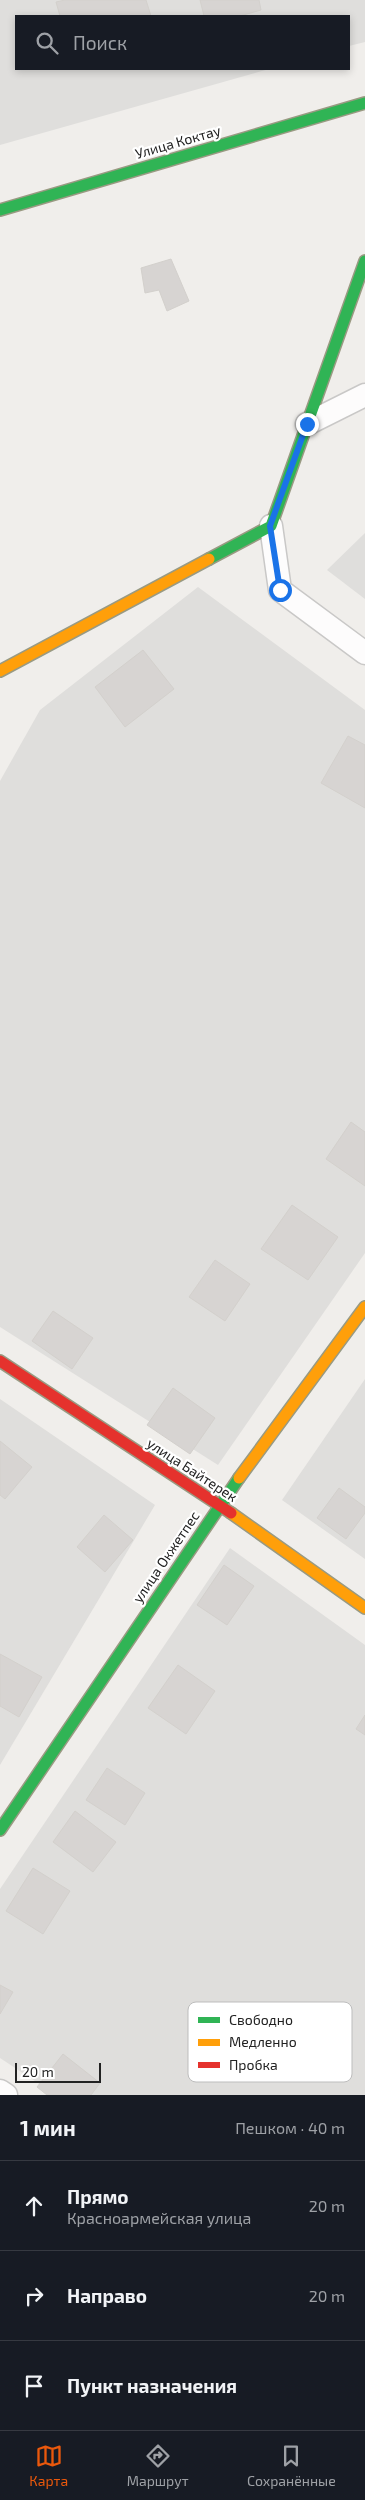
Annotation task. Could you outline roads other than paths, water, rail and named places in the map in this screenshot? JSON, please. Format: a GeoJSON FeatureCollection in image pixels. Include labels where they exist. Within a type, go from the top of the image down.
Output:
{"type":"FeatureCollection","features":[{"type":"Feature","properties":{"kind":"street","name":"Улица Коктау"},"geometry":{"type":"LineString","coordinates":[[0,210],[365,104]]}},
{"type":"Feature","properties":{"kind":"street"},"geometry":{"type":"LineString","coordinates":[[365,261],[270,526],[280,590],[365,653]]}},
{"type":"Feature","properties":{"kind":"street"},"geometry":{"type":"LineString","coordinates":[[307,424],[365,395]]}},
{"type":"Feature","properties":{"kind":"street"},"geometry":{"type":"LineString","coordinates":[[0,670],[270,526]]}},
{"type":"Feature","properties":{"kind":"street","name":"улица Окжетпес"},"geometry":{"type":"LineString","coordinates":[[0,1830],[219,1505],[365,1307]]}},
{"type":"Feature","properties":{"kind":"street","name":"улица Байтерек"},"geometry":{"type":"LineString","coordinates":[[0,1361],[219,1505],[365,1608]]}},
{"type":"Feature","properties":{"kind":"street"},"geometry":{"type":"LineString","coordinates":[[0,2091],[6,2095]]}}]}
